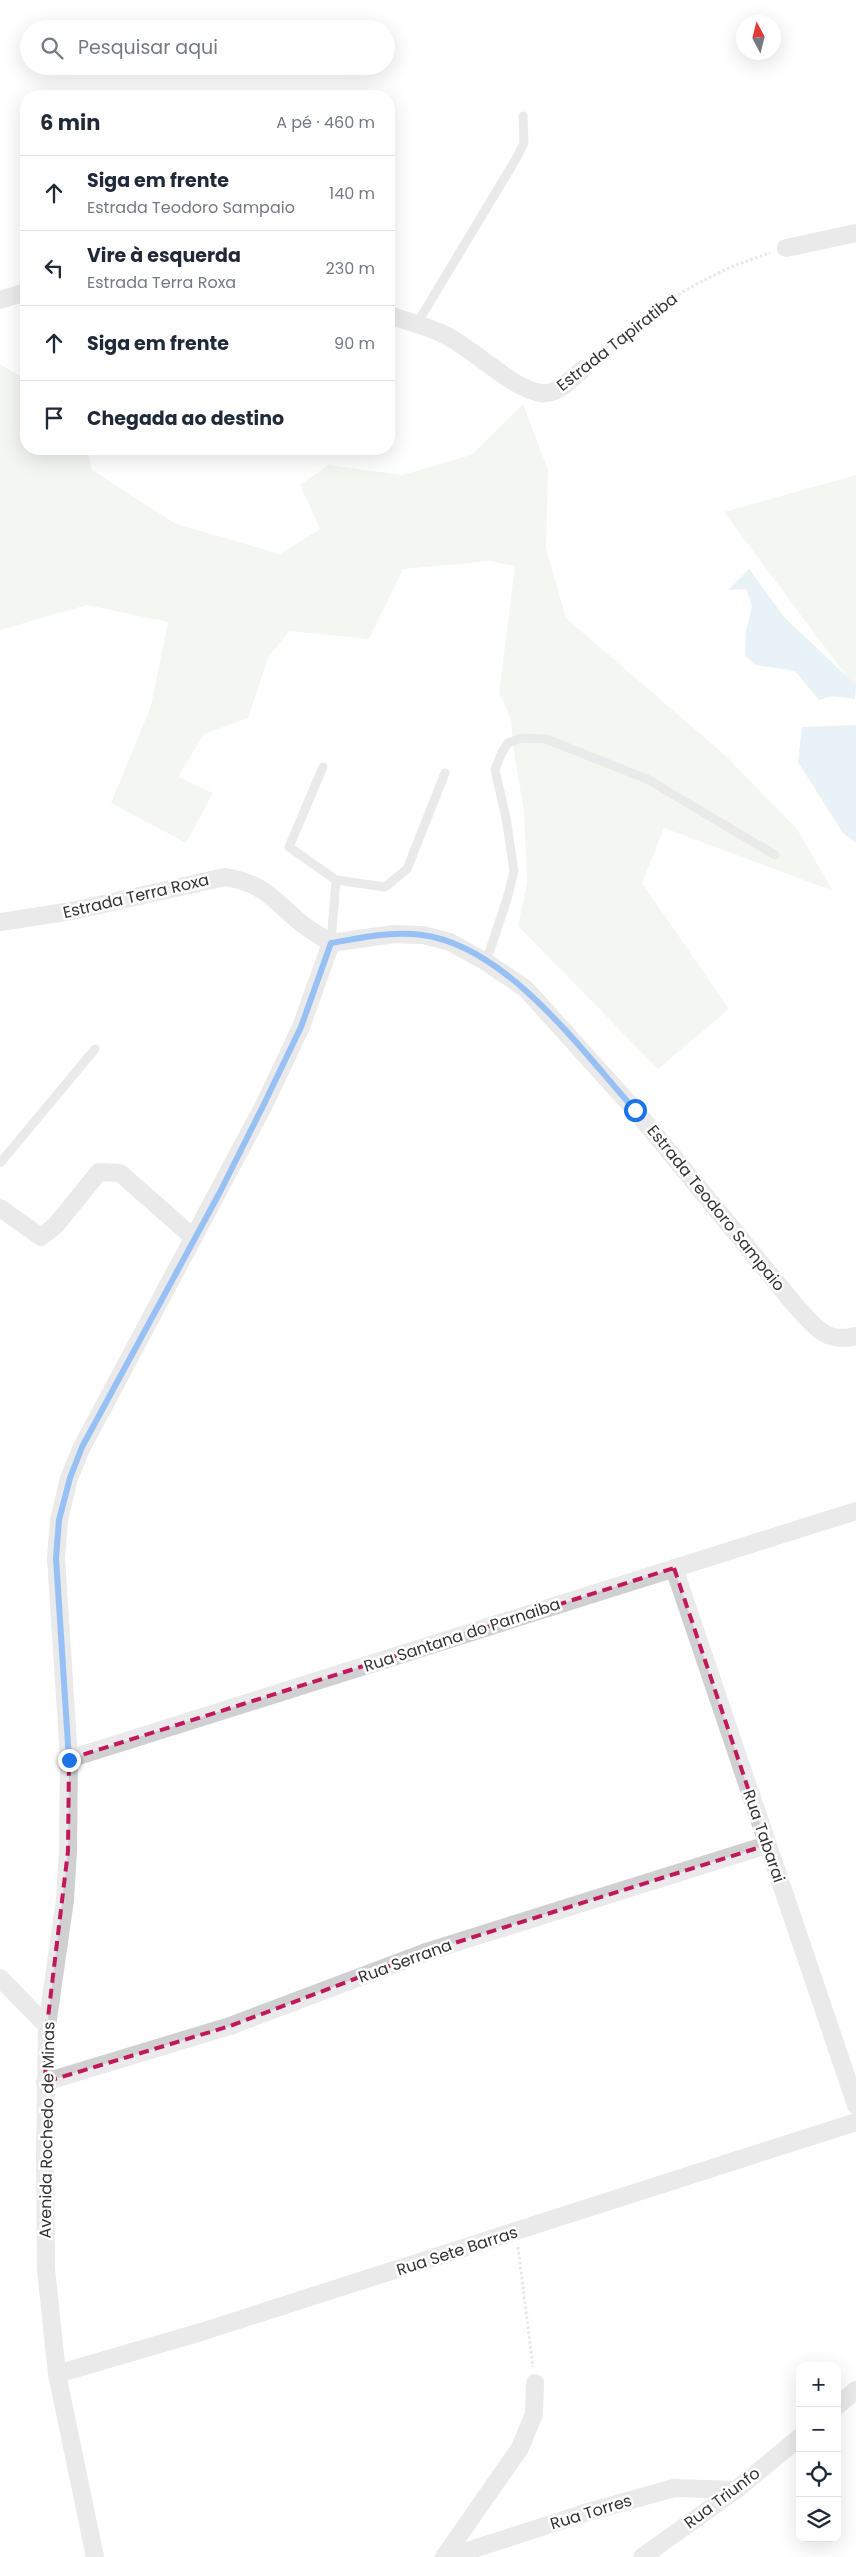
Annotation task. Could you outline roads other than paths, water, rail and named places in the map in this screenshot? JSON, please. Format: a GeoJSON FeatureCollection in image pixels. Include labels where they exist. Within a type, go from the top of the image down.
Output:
{"type":"FeatureCollection","features":[{"type":"Feature","properties":{"kind":"street"},"geometry":{"type":"LineString","coordinates":[[786,248],[856,233]]}},
{"type":"Feature","properties":{"kind":"street"},"geometry":{"type":"LineString","coordinates":[[0,300],[20,294]]}},
{"type":"Feature","properties":{"kind":"street","name":"Estrada Tapiratiba"},"geometry":{"type":"LineString","coordinates":[[395,316],[443,334],[481,357],[508,378],[528,389],[542,393],[556,391],[583,369]]}},
{"type":"Feature","properties":{"kind":"street","name":"Estrada Terra Roxa"},"geometry":{"type":"LineString","coordinates":[[0,922],[72,911],[170,887],[225,877],[244,880],[270,893],[302,923],[331,943]]}},
{"type":"Feature","properties":{"kind":"street","name":"Estrada Teodoro Sampaio"},"geometry":{"type":"LineString","coordinates":[[331,943],[394,934],[423,935],[450,942],[486,962],[532,995],[635,1110],[795,1305],[822,1333],[835,1340],[856,1336]]}},
{"type":"Feature","properties":{"kind":"street"},"geometry":{"type":"LineString","coordinates":[[0,1208],[41,1237],[55,1226],[99,1172],[120,1173],[194,1238],[264,1104],[301,1027],[331,943]]}},
{"type":"Feature","properties":{"kind":"street","name":"Avenida Rochedo de Minas"},"geometry":{"type":"LineString","coordinates":[[95,2557],[57,2374],[46,2269],[45,2082],[47,2026],[65,1900],[68,1851],[69,1760],[58,1621],[56,1558],[59,1520],[70,1478],[82,1447],[194,1238]]}},
{"type":"Feature","properties":{"kind":"street","name":"Rua Santana do Parnaiba"},"geometry":{"type":"LineString","coordinates":[[69,1760],[856,1511]]}},
{"type":"Feature","properties":{"kind":"street","name":"Rua Tabarai"},"geometry":{"type":"LineString","coordinates":[[674,1568],[856,2104]]}},
{"type":"Feature","properties":{"kind":"street","name":"Rua Serrana"},"geometry":{"type":"LineString","coordinates":[[45,2082],[230,2026],[429,1951],[767,1845]]}},
{"type":"Feature","properties":{"kind":"street"},"geometry":{"type":"LineString","coordinates":[[0,1978],[47,2026]]}},
{"type":"Feature","properties":{"kind":"street","name":"Rua Sete Barras"},"geometry":{"type":"LineString","coordinates":[[57,2374],[201,2332],[516,2233],[856,2122]]}},
{"type":"Feature","properties":{"kind":"street"},"geometry":{"type":"LineString","coordinates":[[444,2557],[520,2448],[534,2414],[535,2383]]}},
{"type":"Feature","properties":{"kind":"street"},"geometry":{"type":"LineString","coordinates":[[841,2403],[856,2390]]}},
{"type":"Feature","properties":{"kind":"street","name":"Rua Triunfo"},"geometry":{"type":"LineString","coordinates":[[642,2557],[736,2490],[796,2440]]}},
{"type":"Feature","properties":{"kind":"street","name":"Rua Torres"},"geometry":{"type":"LineString","coordinates":[[448,2557],[588,2512],[674,2488],[736,2490]]}},
{"type":"Feature","properties":{"kind":"lane"},"geometry":{"type":"LineString","coordinates":[[416,325],[516,159],[524,143],[523,116]]}},
{"type":"Feature","properties":{"kind":"lane"},"geometry":{"type":"LineString","coordinates":[[486,962],[507,899],[514,871],[506,818],[495,770],[501,754],[508,743],[522,738],[546,739],[647,779],[775,856]]}},
{"type":"Feature","properties":{"kind":"lane"},"geometry":{"type":"LineString","coordinates":[[323,767],[289,847],[336,880],[385,887],[407,869],[445,773]]}},
{"type":"Feature","properties":{"kind":"lane"},"geometry":{"type":"LineString","coordinates":[[331,943],[336,880]]}},
{"type":"Feature","properties":{"kind":"lane"},"geometry":{"type":"LineString","coordinates":[[0,1163],[95,1049]]}},
{"type":"Feature","properties":{"kind":"water"},"geometry":{"type":"Polygon","coordinates":[[[749,569],[784,617],[856,685],[855,699],[832,696],[819,700],[795,671],[755,665],[745,655],[746,631],[752,606],[746,589],[728,590],[749,569]]]}},
{"type":"Feature","properties":{"kind":"water"},"geometry":{"type":"Polygon","coordinates":[[[856,725],[856,843],[843,833],[798,762],[802,727],[856,725]]]}}]}
